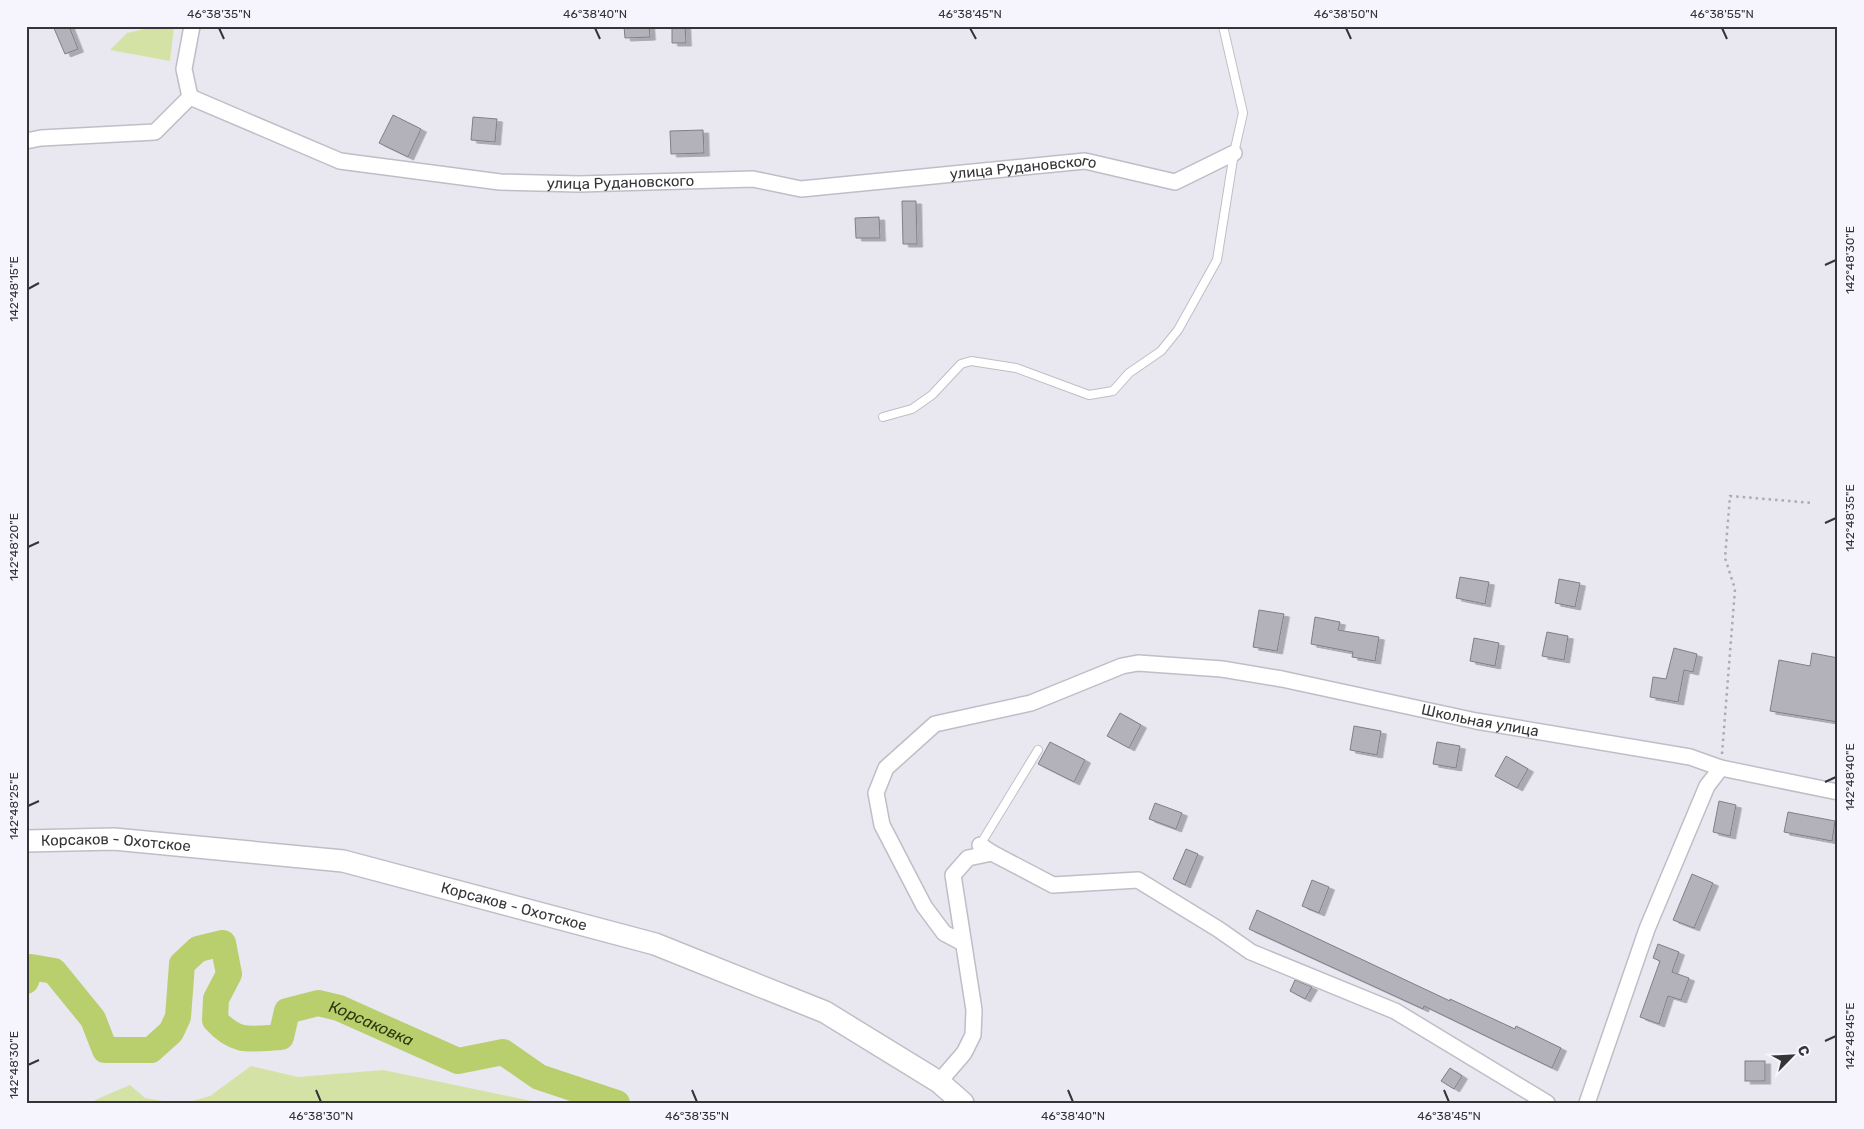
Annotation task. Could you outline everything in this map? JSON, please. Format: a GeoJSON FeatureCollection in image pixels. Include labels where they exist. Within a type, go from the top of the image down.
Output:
{"type":"FeatureCollection","features":[{"type":"Feature","properties":{"kind":"street"},"geometry":{"type":"LineString","coordinates":[[26,141],[41,138],[155,132],[190,97],[184,69],[192,26]]}},
{"type":"Feature","properties":{"kind":"street","name":"улица Рудановского"},"geometry":{"type":"LineString","coordinates":[[190,97],[340,161],[500,182],[579,184],[753,179],[801,189],[1085,161],[1175,182],[1234,153]]}},
{"type":"Feature","properties":{"kind":"street","name":"Школьная улица"},"geometry":{"type":"LineString","coordinates":[[963,943],[944,933],[924,906],[882,825],[876,793],[886,768],[935,724],[1031,703],[1122,666],[1138,663],[1222,669],[1282,679],[1476,721],[1690,757],[1721,768],[1838,792]]}},
{"type":"Feature","properties":{"kind":"street"},"geometry":{"type":"LineString","coordinates":[[1587,1103],[1647,930],[1707,786],[1721,768]]}},
{"type":"Feature","properties":{"kind":"street","name":"Корсаков - Охотское"},"geometry":{"type":"LineString","coordinates":[[26,841],[114,839],[343,861],[655,944],[825,1012],[940,1082],[963,1103]]}},
{"type":"Feature","properties":{"kind":"street"},"geometry":{"type":"LineString","coordinates":[[940,1082],[964,1053],[973,1035],[974,1010],[953,875],[968,858],[986,849],[1053,885],[1138,880],[1218,929],[1251,952],[1395,1011],[1547,1103]]}},
{"type":"Feature","properties":{"kind":"lane"},"geometry":{"type":"LineString","coordinates":[[883,417],[912,410],[932,395],[961,364],[971,361],[1016,368],[1089,395],[1113,391],[1129,373],[1161,351],[1178,330],[1217,260],[1234,153],[1243,113],[1223,26]]}},
{"type":"Feature","properties":{"kind":"lane"},"geometry":{"type":"LineString","coordinates":[[986,849],[1038,750]]}},
{"type":"Feature","properties":{"kind":"path"},"geometry":{"type":"LineString","coordinates":[[1721,768],[1734,589],[1725,558],[1730,496],[1813,503]]}},
{"type":"Feature","properties":{"kind":"green space"},"geometry":{"type":"Polygon","coordinates":[[[158,26],[174,26],[170,61],[110,50],[127,33],[158,26]]]}},
{"type":"Feature","properties":{"kind":"green space"},"geometry":{"type":"Polygon","coordinates":[[[251,1066],[298,1077],[383,1070],[541,1103],[185,1103],[210,1096],[251,1066]]]}},
{"type":"Feature","properties":{"kind":"green space"},"geometry":{"type":"Polygon","coordinates":[[[130,1085],[145,1098],[175,1103],[96,1103],[95,1100],[130,1085]]]}},
{"type":"Feature","properties":{"kind":"building"},"geometry":{"type":"Polygon","coordinates":[[[53,26],[69,26],[78,49],[65,54],[53,26]]]}},
{"type":"Feature","properties":{"kind":"building"},"geometry":{"type":"Polygon","coordinates":[[[624,26],[649,26],[650,37],[625,38],[624,26]]]}},
{"type":"Feature","properties":{"kind":"building"},"geometry":{"type":"Polygon","coordinates":[[[672,26],[685,26],[686,43],[672,43],[672,26]]]}},
{"type":"Feature","properties":{"kind":"building"},"geometry":{"type":"Polygon","coordinates":[[[393,115],[421,129],[408,157],[379,143],[393,115]]]}},
{"type":"Feature","properties":{"kind":"building"},"geometry":{"type":"Polygon","coordinates":[[[473,117],[497,119],[495,142],[471,140],[473,117]]]}},
{"type":"Feature","properties":{"kind":"building"},"geometry":{"type":"Polygon","coordinates":[[[703,130],[704,153],[671,154],[670,131],[703,130]]]}},
{"type":"Feature","properties":{"kind":"building"},"geometry":{"type":"Polygon","coordinates":[[[902,201],[916,201],[917,244],[903,244],[902,201]]]}},
{"type":"Feature","properties":{"kind":"building"},"geometry":{"type":"Polygon","coordinates":[[[879,217],[880,238],[856,238],[855,218],[879,217]]]}},
{"type":"Feature","properties":{"kind":"building"},"geometry":{"type":"Polygon","coordinates":[[[1460,577],[1489,582],[1485,604],[1456,598],[1460,577]]]}},
{"type":"Feature","properties":{"kind":"building"},"geometry":{"type":"Polygon","coordinates":[[[1559,579],[1580,583],[1575,607],[1555,603],[1559,579]]]}},
{"type":"Feature","properties":{"kind":"building"},"geometry":{"type":"Polygon","coordinates":[[[1259,610],[1284,614],[1277,651],[1253,647],[1259,610]]]}},
{"type":"Feature","properties":{"kind":"building"},"geometry":{"type":"Polygon","coordinates":[[[1315,617],[1340,622],[1338,630],[1379,637],[1375,661],[1352,657],[1353,652],[1311,644],[1315,617]]]}},
{"type":"Feature","properties":{"kind":"building"},"geometry":{"type":"Polygon","coordinates":[[[1547,632],[1568,636],[1564,660],[1542,656],[1547,632]]]}},
{"type":"Feature","properties":{"kind":"building"},"geometry":{"type":"Polygon","coordinates":[[[1474,638],[1499,643],[1495,666],[1470,661],[1474,638]]]}},
{"type":"Feature","properties":{"kind":"building"},"geometry":{"type":"Polygon","coordinates":[[[1674,648],[1697,654],[1693,672],[1684,670],[1678,702],[1650,697],[1653,677],[1666,679],[1674,648]]]}},
{"type":"Feature","properties":{"kind":"building"},"geometry":{"type":"Polygon","coordinates":[[[1812,653],[1838,658],[1838,722],[1770,711],[1779,660],[1810,666],[1812,653]]]}},
{"type":"Feature","properties":{"kind":"building"},"geometry":{"type":"Polygon","coordinates":[[[1120,713],[1141,725],[1129,748],[1107,736],[1120,713]]]}},
{"type":"Feature","properties":{"kind":"building"},"geometry":{"type":"Polygon","coordinates":[[[1354,726],[1381,731],[1377,755],[1350,750],[1354,726]]]}},
{"type":"Feature","properties":{"kind":"building"},"geometry":{"type":"Polygon","coordinates":[[[1050,742],[1085,760],[1074,782],[1038,764],[1050,742]]]}},
{"type":"Feature","properties":{"kind":"building"},"geometry":{"type":"Polygon","coordinates":[[[1437,742],[1460,746],[1456,768],[1433,764],[1437,742]]]}},
{"type":"Feature","properties":{"kind":"building"},"geometry":{"type":"Polygon","coordinates":[[[1506,756],[1528,769],[1517,788],[1495,776],[1506,756]]]}},
{"type":"Feature","properties":{"kind":"building"},"geometry":{"type":"Polygon","coordinates":[[[1719,801],[1736,805],[1730,836],[1713,832],[1719,801]]]}},
{"type":"Feature","properties":{"kind":"building"},"geometry":{"type":"Polygon","coordinates":[[[1155,803],[1182,813],[1176,829],[1149,819],[1155,803]]]}},
{"type":"Feature","properties":{"kind":"building"},"geometry":{"type":"Polygon","coordinates":[[[1788,812],[1835,821],[1832,841],[1784,832],[1788,812]]]}},
{"type":"Feature","properties":{"kind":"building"},"geometry":{"type":"Polygon","coordinates":[[[1186,849],[1198,854],[1185,885],[1173,879],[1186,849]]]}},
{"type":"Feature","properties":{"kind":"building"},"geometry":{"type":"Polygon","coordinates":[[[1692,874],[1713,883],[1694,928],[1673,920],[1692,874]]]}},
{"type":"Feature","properties":{"kind":"building"},"geometry":{"type":"Polygon","coordinates":[[[1312,880],[1329,887],[1319,913],[1302,906],[1312,880]]]}},
{"type":"Feature","properties":{"kind":"building"},"geometry":{"type":"Polygon","coordinates":[[[1257,910],[1450,1001],[1450,999],[1515,1029],[1516,1026],[1561,1048],[1552,1068],[1424,1006],[1423,1009],[1249,929],[1257,910]]]}},
{"type":"Feature","properties":{"kind":"building"},"geometry":{"type":"Polygon","coordinates":[[[1658,944],[1679,952],[1672,972],[1689,978],[1681,1000],[1668,996],[1659,1024],[1640,1017],[1660,961],[1653,958],[1658,944]]]}},
{"type":"Feature","properties":{"kind":"building"},"geometry":{"type":"Polygon","coordinates":[[[1295,980],[1312,987],[1305,999],[1290,991],[1295,980]]]}},
{"type":"Feature","properties":{"kind":"building"},"geometry":{"type":"Polygon","coordinates":[[[1745,1061],[1765,1061],[1765,1081],[1745,1081],[1745,1061]]]}},
{"type":"Feature","properties":{"kind":"building"},"geometry":{"type":"Polygon","coordinates":[[[1450,1068],[1462,1076],[1454,1089],[1441,1081],[1450,1068]]]}},
{"type":"Feature","properties":{"kind":"waterway","name":"Корсаковка"},"geometry":{"type":"LineString","coordinates":[[26,981],[31,967],[54,971],[93,1019],[105,1050],[151,1050],[171,1032],[178,1017],[182,964],[198,949],[223,943],[229,974],[216,999],[215,1020],[230,1033],[253,1039],[281,1037],[287,1011],[318,1003],[339,1008],[458,1061],[503,1052],[539,1077],[617,1103]]}}]}
